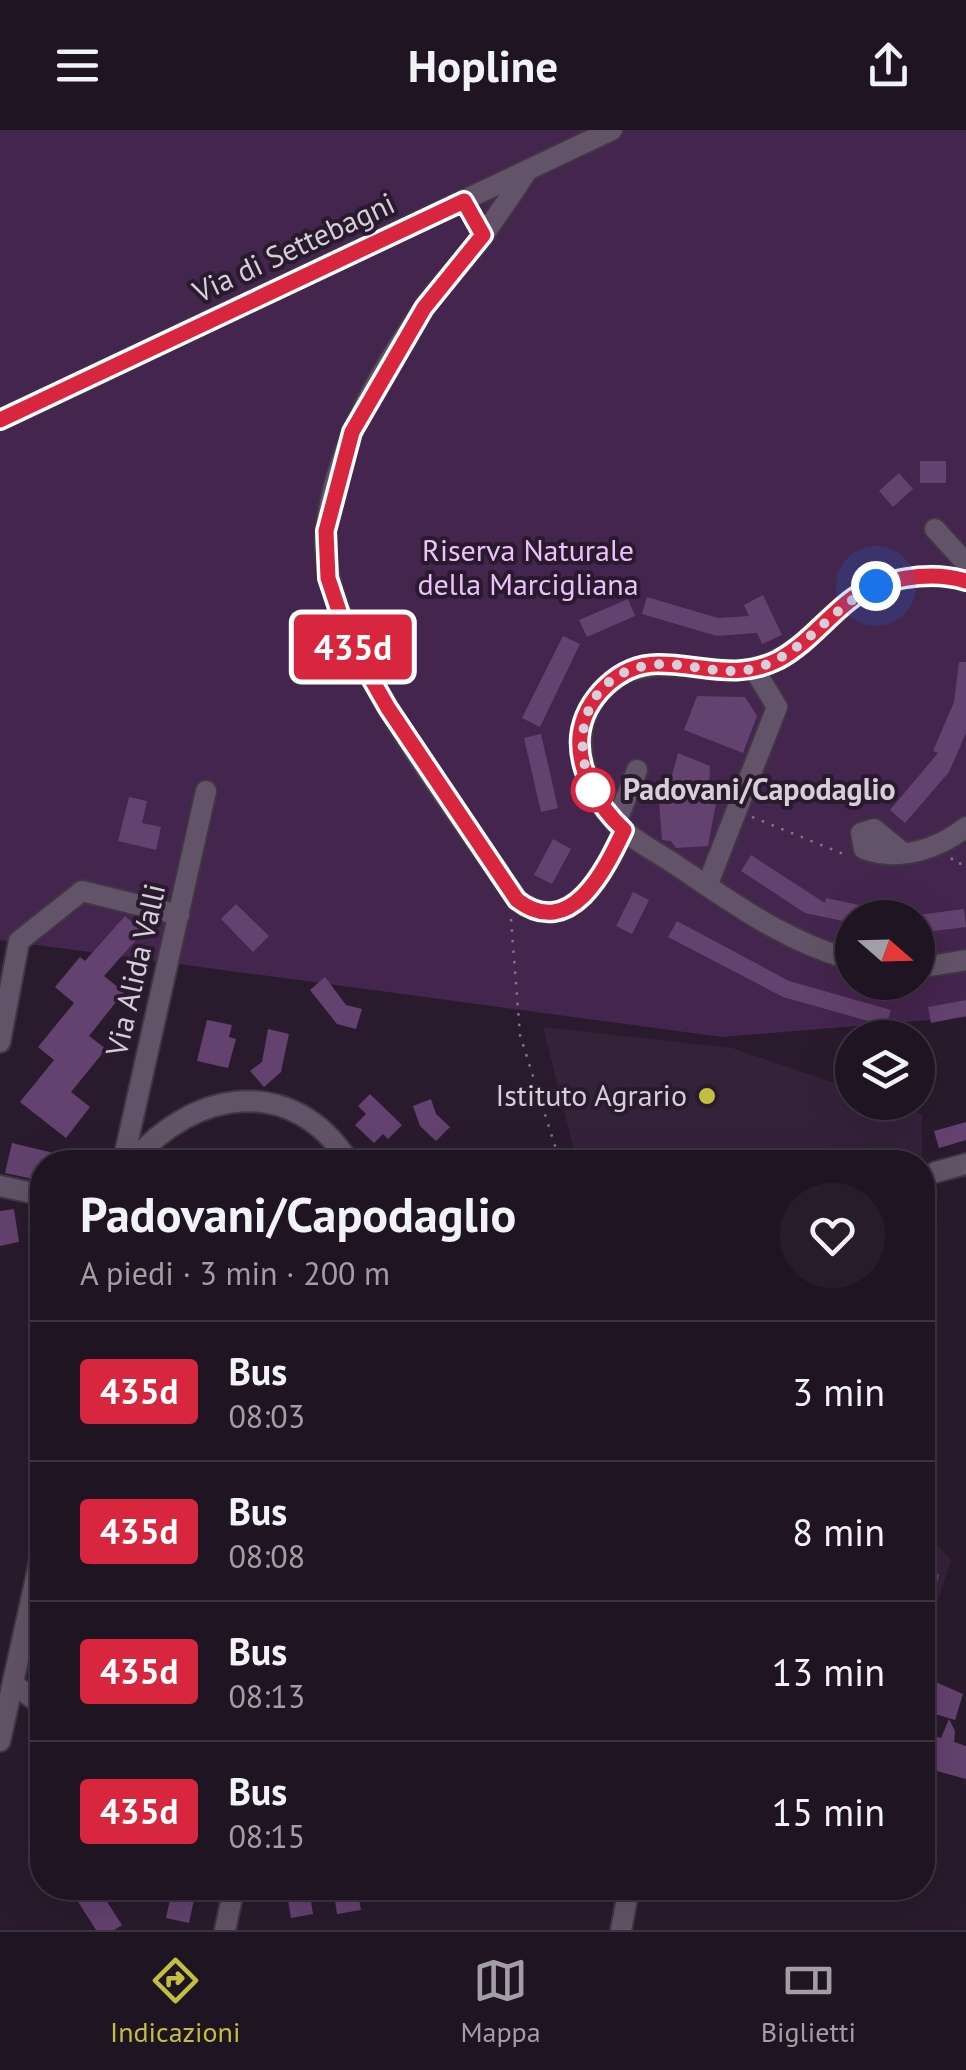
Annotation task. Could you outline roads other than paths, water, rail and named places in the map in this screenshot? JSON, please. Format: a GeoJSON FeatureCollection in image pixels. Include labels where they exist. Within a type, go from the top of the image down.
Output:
{"type":"FeatureCollection","features":[{"type":"Feature","properties":{"kind":"street","name":"Via di Settebagni"},"geometry":{"type":"LineString","coordinates":[[0,420],[608,131]]}},
{"type":"Feature","properties":{"kind":"street"},"geometry":{"type":"LineString","coordinates":[[528,170],[483,235],[424,308],[352,432],[326,531],[328,578],[348,638],[388,708],[517,900],[533,909],[572,906],[596,885],[620,827],[637,770]]}},
{"type":"Feature","properties":{"kind":"street"},"geometry":{"type":"LineString","coordinates":[[464,201],[483,235]]}},
{"type":"Feature","properties":{"kind":"street"},"geometry":{"type":"LineString","coordinates":[[934,529],[966,563]]}},
{"type":"Feature","properties":{"kind":"street"},"geometry":{"type":"LineString","coordinates":[[835,954],[771,930],[620,827],[595,794],[581,756],[581,730],[596,696],[614,680],[646,665],[719,672],[754,669],[795,649],[849,601],[876,586],[936,577],[966,581]]}},
{"type":"Feature","properties":{"kind":"street"},"geometry":{"type":"LineString","coordinates":[[707,886],[778,707],[754,669]]}},
{"type":"Feature","properties":{"kind":"street","name":"Via Alida Valli"},"geometry":{"type":"LineString","coordinates":[[127,1150],[206,791]]}},
{"type":"Feature","properties":{"kind":"street"},"geometry":{"type":"LineString","coordinates":[[902,852],[936,846],[966,827]]}},
{"type":"Feature","properties":{"kind":"street"},"geometry":{"type":"LineString","coordinates":[[0,1042],[19,941],[82,891],[179,915]]}},
{"type":"Feature","properties":{"kind":"street"},"geometry":{"type":"LineString","coordinates":[[935,965],[966,960]]}},
{"type":"Feature","properties":{"kind":"street"},"geometry":{"type":"LineString","coordinates":[[143,1150],[180,1121],[212,1108],[245,1102],[281,1105],[312,1118],[339,1150]]}},
{"type":"Feature","properties":{"kind":"street"},"geometry":{"type":"LineString","coordinates":[[936,1172],[966,1164]]}},
{"type":"Feature","properties":{"kind":"street"},"geometry":{"type":"LineString","coordinates":[[0,1186],[30,1192]]}},
{"type":"Feature","properties":{"kind":"street"},"geometry":{"type":"LineString","coordinates":[[0,1741],[30,1606]]}},
{"type":"Feature","properties":{"kind":"street"},"geometry":{"type":"LineString","coordinates":[[13,1684],[30,1696]]}},
{"type":"Feature","properties":{"kind":"street"},"geometry":{"type":"LineString","coordinates":[[225,1930],[231,1900]]}},
{"type":"Feature","properties":{"kind":"street"},"geometry":{"type":"LineString","coordinates":[[620,1930],[626,1900]]}},
{"type":"Feature","properties":{"kind":"place","name":"Padovani/Capodaglio"},"geometry":{"type":"Point","coordinates":[593,790]}},
{"type":"Feature","properties":{"kind":"place","name":"Istituto Agrario"},"geometry":{"type":"Point","coordinates":[707,1096]}},
{"type":"Feature","properties":{"kind":"park label","name":"Riserva Naturale della Marcigliana"},"geometry":{"type":"Point","coordinates":[528,568]}}]}
